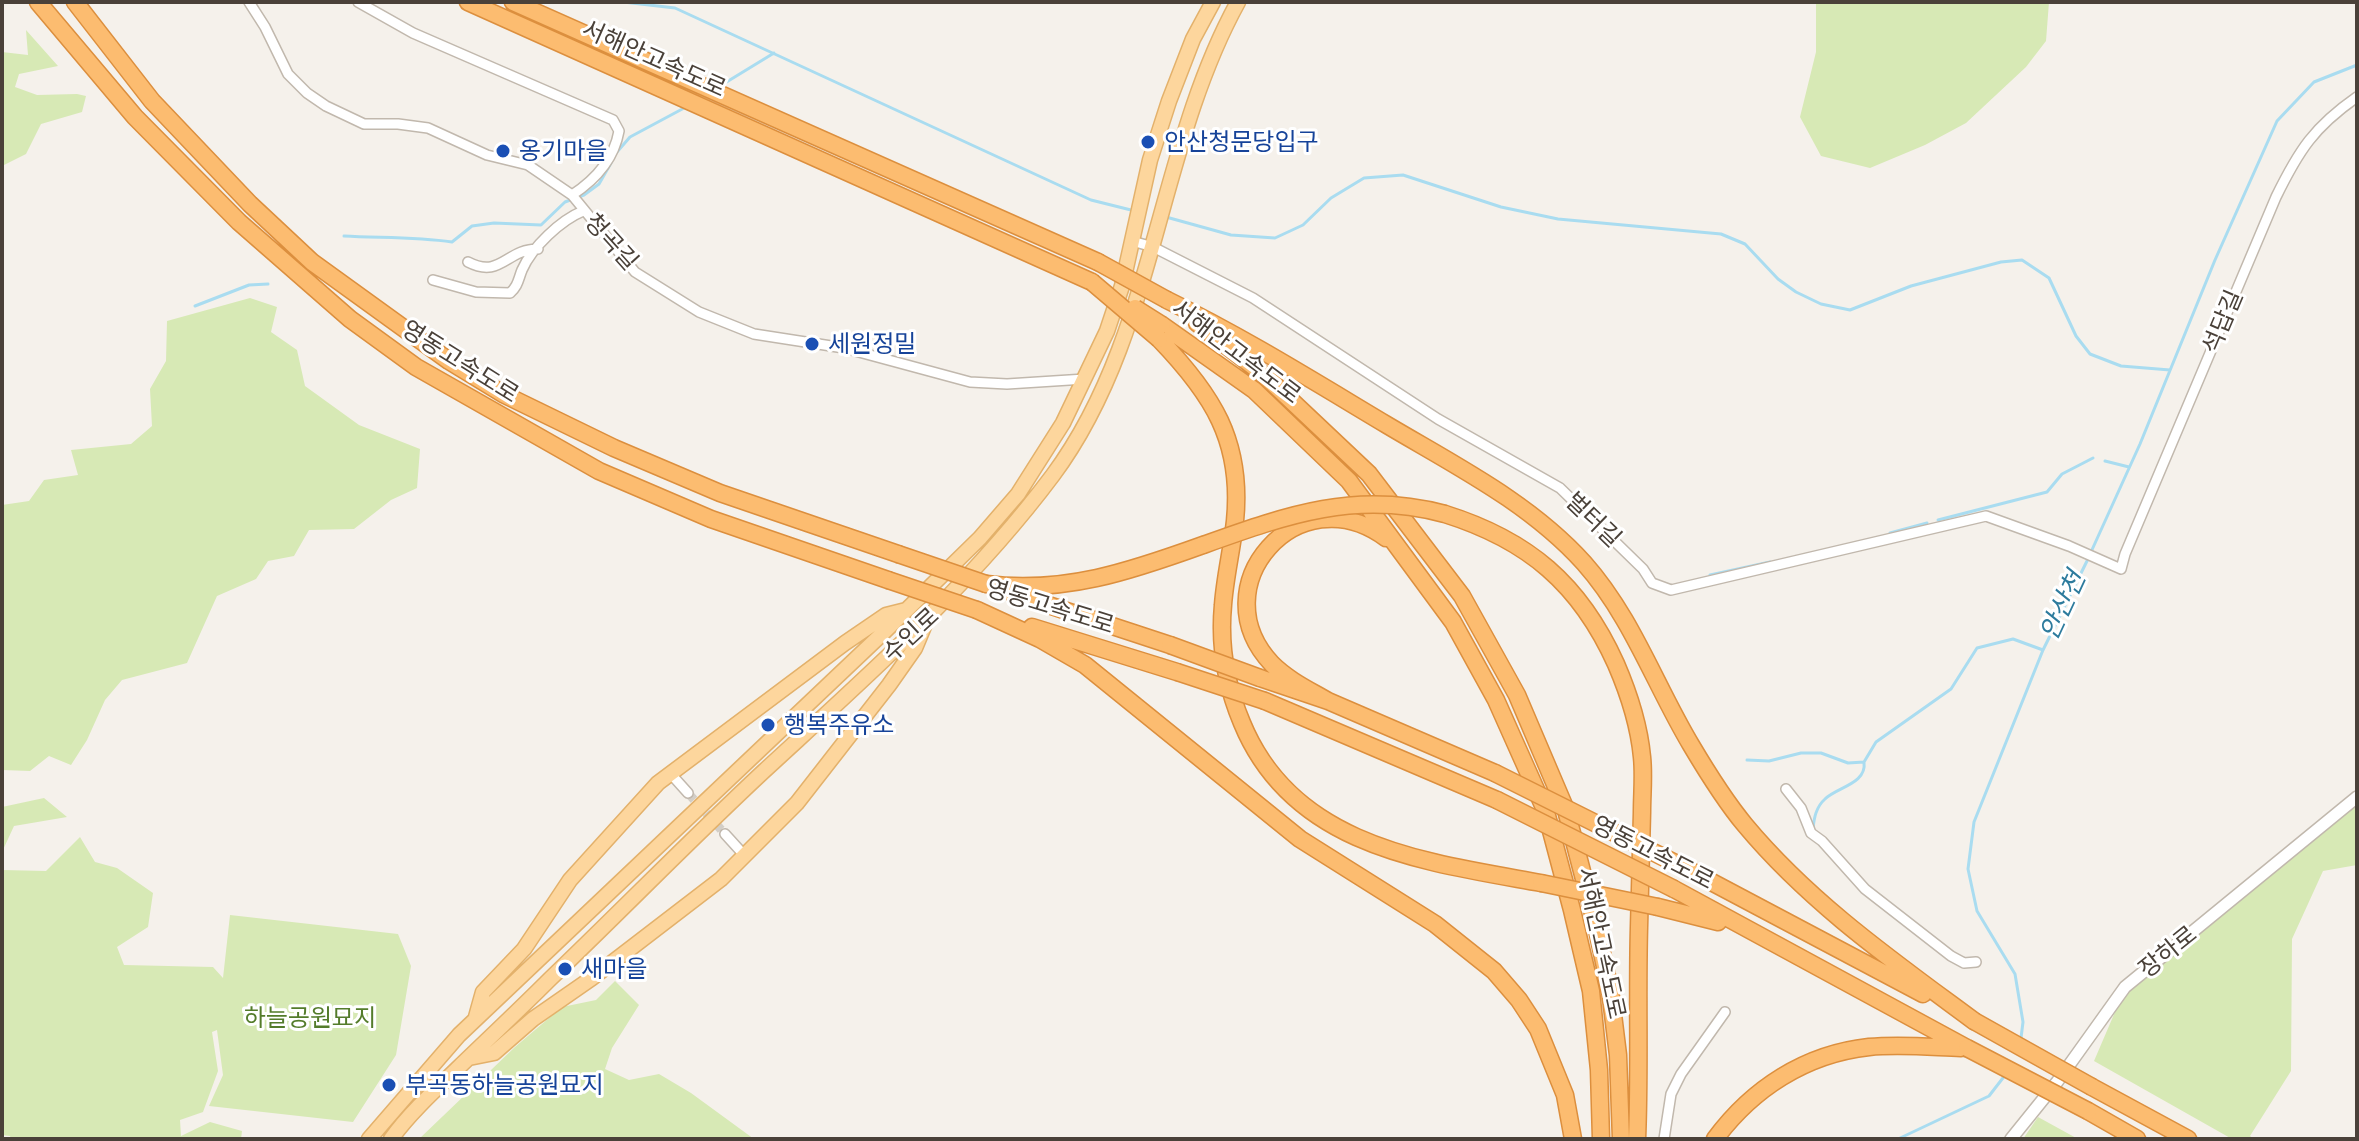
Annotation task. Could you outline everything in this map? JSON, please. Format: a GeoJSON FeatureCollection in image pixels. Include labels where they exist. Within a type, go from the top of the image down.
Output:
{"type":"FeatureCollection","features":[{"type":"Feature","properties":{"kind":"highway","name":"영동고속도로"},"geometry":{"type":"LineString","coordinates":[[38,2],[135,117],[239,222],[350,319],[416,367],[599,471],[711,519],[977,610],[1265,701],[1497,800],[1674,889],[2137,1139]]}},
{"type":"Feature","properties":{"kind":"highway","name":"영동고속도로"},"geometry":{"type":"LineString","coordinates":[[75,2],[152,101],[250,204],[312,262],[449,361],[503,394],[614,448],[720,493],[1328,701],[1495,773],[1687,869],[2188,1139]]}},
{"type":"Feature","properties":{"kind":"highway","name":"서해안고속도로"},"geometry":{"type":"LineString","coordinates":[[468,2],[1092,282],[1160,332],[1254,390],[1349,481],[1453,622],[1496,700],[1546,812],[1591,991],[1599,1070],[1601,1139]]}},
{"type":"Feature","properties":{"kind":"highway","name":"서해안고속도로"},"geometry":{"type":"LineString","coordinates":[[513,2],[1098,262],[1167,300],[1263,374],[1369,474],[1462,596],[1517,695],[1566,810],[1610,990],[1621,1139]]}},
{"type":"Feature","properties":{"kind":"highway"},"geometry":{"type":"LineString","coordinates":[[1167,300],[1222,327],[1491,487],[1550,531],[1589,569],[1616,606],[1634,634],[1690,744],[1744,824],[1807,891],[1869,943],[1974,1021]]}},
{"type":"Feature","properties":{"kind":"highway"},"geometry":{"type":"LineString","coordinates":[[1160,332],[1206,393],[1217,412],[1232,456],[1236,506],[1223,605],[1222,650],[1232,698],[1248,739],[1261,761],[1293,798],[1360,841],[1430,862],[1708,918],[1767,941]]}},
{"type":"Feature","properties":{"kind":"highway"},"geometry":{"type":"LineString","coordinates":[[986,584],[1044,587],[1099,580],[1282,518],[1339,505],[1387,503],[1445,514],[1479,526],[1513,543],[1548,567],[1578,598],[1604,638],[1629,697],[1643,761],[1637,1139]]}},
{"type":"Feature","properties":{"kind":"highway"},"geometry":{"type":"LineString","coordinates":[[1328,701],[1280,671],[1254,637],[1248,597],[1256,566],[1275,539],[1297,526],[1318,519],[1343,519],[1363,524],[1400,549]]}},
{"type":"Feature","properties":{"kind":"highway"},"geometry":{"type":"LineString","coordinates":[[977,610],[1040,639],[1093,671],[1300,839],[1435,924],[1494,971],[1538,1029],[1565,1095],[1573,1139]]}},
{"type":"Feature","properties":{"kind":"highway"},"geometry":{"type":"LineString","coordinates":[[1715,1139],[1733,1116],[1773,1081],[1822,1058],[1868,1047],[1967,1048]]}},
{"type":"Feature","properties":{"kind":"main road","name":"수인로"},"geometry":{"type":"LineString","coordinates":[[369,1139],[475,1020],[907,610],[980,538],[1018,494],[1063,423],[1107,331],[1122,286],[1150,160],[1169,101],[1193,39],[1213,2]]}},
{"type":"Feature","properties":{"kind":"main road","name":"수인로"},"geometry":{"type":"LineString","coordinates":[[391,1139],[688,842],[927,619],[995,549],[1056,471],[1079,434],[1121,342],[1155,241],[1198,87],[1238,2]]}},
{"type":"Feature","properties":{"kind":"main road"},"geometry":{"type":"LineString","coordinates":[[475,1020],[483,992],[524,949],[570,880],[658,783],[845,643],[886,615],[907,610]]}},
{"type":"Feature","properties":{"kind":"main road"},"geometry":{"type":"LineString","coordinates":[[469,1058],[494,1053],[533,1019],[721,879],[745,856],[797,803],[889,685],[915,648],[927,619]]}},
{"type":"Feature","properties":{"kind":"street","name":"청곡길"},"geometry":{"type":"LineString","coordinates":[[249,2],[288,74],[307,93],[364,124],[428,128],[487,155],[528,165],[572,195],[635,272],[699,312],[754,334],[830,345],[970,382],[1007,384],[1085,379]]}},
{"type":"Feature","properties":{"kind":"street"},"geometry":{"type":"LineString","coordinates":[[358,2],[413,33],[613,120],[619,131],[614,150],[601,171],[572,195]]}},
{"type":"Feature","properties":{"kind":"street","name":"석답길"},"geometry":{"type":"LineString","coordinates":[[2118,568],[2292,163],[2326,120],[2357,97]]}},
{"type":"Feature","properties":{"kind":"street"},"geometry":{"type":"LineString","coordinates":[[433,280],[476,292],[510,293],[518,284],[524,266],[561,222],[583,211]]}},
{"type":"Feature","properties":{"kind":"street","name":"벌터길"},"geometry":{"type":"LineString","coordinates":[[1133,235],[1155,241],[1253,298],[1438,419],[1560,488],[1643,569],[1652,583],[1671,590],[1986,516],[2069,546],[2118,568]]}},
{"type":"Feature","properties":{"kind":"street"},"geometry":{"type":"LineString","coordinates":[[468,262],[480,267],[493,267],[516,253],[538,249]]}},
{"type":"Feature","properties":{"kind":"street"},"geometry":{"type":"LineString","coordinates":[[670,773],[688,793]]}},
{"type":"Feature","properties":{"kind":"street"},"geometry":{"type":"LineString","coordinates":[[1786,789],[1801,808],[1811,833],[1865,889],[1951,956],[1964,963],[1976,962]]}},
{"type":"Feature","properties":{"kind":"street","name":"장하로"},"geometry":{"type":"LineString","coordinates":[[2011,1139],[2057,1082],[2125,987],[2357,797]]}},
{"type":"Feature","properties":{"kind":"street"},"geometry":{"type":"LineString","coordinates":[[725,834],[745,856]]}},
{"type":"Feature","properties":{"kind":"street"},"geometry":{"type":"LineString","coordinates":[[1664,1139],[1671,1094],[1681,1074],[1725,1012]]}},
{"type":"Feature","properties":{"kind":"green space"},"geometry":{"type":"Polygon","coordinates":[[[1816,2],[2049,2],[2046,41],[2026,67],[1966,123],[1925,145],[1870,168],[1821,156],[1800,117],[1816,52],[1816,2]]]}},
{"type":"Feature","properties":{"kind":"green space"},"geometry":{"type":"Polygon","coordinates":[[[26,30],[58,66],[19,74],[15,87],[37,95],[86,96],[82,112],[41,124],[26,154],[2,166],[2,52],[28,55],[26,30]]]}},
{"type":"Feature","properties":{"kind":"green space"},"geometry":{"type":"Polygon","coordinates":[[[250,298],[277,307],[271,332],[297,350],[305,386],[359,425],[420,449],[417,488],[391,500],[354,529],[309,530],[294,556],[268,561],[256,579],[217,596],[187,663],[122,680],[105,700],[87,740],[71,765],[49,756],[30,771],[2,770],[2,505],[29,501],[44,480],[78,475],[71,450],[131,444],[152,426],[150,389],[166,361],[167,321],[250,298]]]}},
{"type":"Feature","properties":{"kind":"green space"},"geometry":{"type":"Polygon","coordinates":[[[2357,795],[2357,865],[2323,871],[2292,939],[2291,1071],[2250,1136],[2254,1139],[2232,1139],[2094,1061],[2124,991],[2357,795]]]}},
{"type":"Feature","properties":{"kind":"green space"},"geometry":{"type":"Polygon","coordinates":[[[44,798],[67,817],[14,826],[2,852],[2,807],[44,798]]]}},
{"type":"Feature","properties":{"kind":"green space","name":"하늘공원묘지"},"geometry":{"type":"Polygon","coordinates":[[[80,837],[95,862],[117,868],[153,893],[148,927],[117,947],[124,965],[213,967],[223,978],[230,915],[398,934],[411,966],[396,1055],[353,1122],[209,1106],[223,1075],[217,1030],[212,1032],[218,1071],[203,1112],[180,1120],[181,1136],[210,1122],[242,1131],[241,1139],[11,1139],[2,1135],[2,870],[46,871],[80,837]]]}},
{"type":"Feature","properties":{"kind":"green space"},"geometry":{"type":"Polygon","coordinates":[[[615,981],[639,1005],[612,1048],[605,1069],[629,1080],[659,1074],[754,1139],[419,1139],[515,1047],[562,1007],[596,1000],[615,981]]]}},
{"type":"Feature","properties":{"kind":"green space"},"geometry":{"type":"Polygon","coordinates":[[[2038,1117],[2078,1139],[2023,1139],[2038,1117]]]}},
{"type":"Feature","properties":{"kind":"waterway"},"geometry":{"type":"LineString","coordinates":[[623,2],[675,8],[1091,200],[1135,211]]}},
{"type":"Feature","properties":{"kind":"waterway"},"geometry":{"type":"LineString","coordinates":[[720,86],[774,53]]}},
{"type":"Feature","properties":{"kind":"waterway","name":"안산천"},"geometry":{"type":"LineString","coordinates":[[2091,552],[2277,121],[2314,82],[2357,65]]}},
{"type":"Feature","properties":{"kind":"waterway"},"geometry":{"type":"LineString","coordinates":[[617,152],[630,137],[686,107]]}},
{"type":"Feature","properties":{"kind":"waterway"},"geometry":{"type":"LineString","coordinates":[[344,236],[452,242],[472,226],[494,223],[541,225],[565,202],[584,195],[599,184],[611,163]]}},
{"type":"Feature","properties":{"kind":"waterway"},"geometry":{"type":"LineString","coordinates":[[1166,217],[1231,235],[1275,238],[1303,225],[1331,198],[1364,178],[1403,175],[1501,207],[1558,219],[1721,234],[1745,244],[1778,279],[1796,292],[1821,304],[1850,310],[1911,286],[2001,262],[2022,260],[2049,278],[2076,336],[2090,354],[2121,366],[2170,370]]}},
{"type":"Feature","properties":{"kind":"waterway"},"geometry":{"type":"LineString","coordinates":[[195,306],[249,285],[268,284]]}},
{"type":"Feature","properties":{"kind":"waterway"},"geometry":{"type":"LineString","coordinates":[[1938,520],[2047,492],[2062,474],[2093,458]]}},
{"type":"Feature","properties":{"kind":"waterway"},"geometry":{"type":"LineString","coordinates":[[2105,461],[2129,467]]}},
{"type":"Feature","properties":{"kind":"waterway"},"geometry":{"type":"LineString","coordinates":[[1890,533],[1927,523]]}},
{"type":"Feature","properties":{"kind":"waterway","name":"안산천"},"geometry":{"type":"LineString","coordinates":[[2021,1038],[2023,1022],[2015,974],[1977,911],[1968,869],[1974,822],[2043,650],[2088,559]]}},
{"type":"Feature","properties":{"kind":"waterway"},"geometry":{"type":"LineString","coordinates":[[1710,575],[1770,562]]}},
{"type":"Feature","properties":{"kind":"waterway"},"geometry":{"type":"LineString","coordinates":[[1747,760],[1769,761],[1801,753],[1821,753],[1848,763],[1864,762],[1876,742],[1951,689],[1977,648],[2013,639],[2043,650]]}},
{"type":"Feature","properties":{"kind":"waterway"},"geometry":{"type":"LineString","coordinates":[[1813,829],[1822,802],[1856,780],[1864,769],[1864,762]]}},
{"type":"Feature","properties":{"kind":"waterway","name":"안산천"},"geometry":{"type":"LineString","coordinates":[[1898,1139],[1989,1096],[2006,1074]]}},
{"type":"Feature","properties":{"kind":"tunnel"},"geometry":{"type":"LineString","coordinates":[[688,793],[725,834]]}},
{"type":"Feature","properties":{"kind":"place","name":"안산청문당입구"},"geometry":{"type":"Point","coordinates":[1148,142]}},
{"type":"Feature","properties":{"kind":"place","name":"옹기마을"},"geometry":{"type":"Point","coordinates":[503,151]}},
{"type":"Feature","properties":{"kind":"place","name":"세원정밀"},"geometry":{"type":"Point","coordinates":[812,344]}},
{"type":"Feature","properties":{"kind":"place","name":"행복주유소"},"geometry":{"type":"Point","coordinates":[768,725]}},
{"type":"Feature","properties":{"kind":"place","name":"새마을"},"geometry":{"type":"Point","coordinates":[565,969]}},
{"type":"Feature","properties":{"kind":"place","name":"부곡동하늘공원묘지"},"geometry":{"type":"Point","coordinates":[389,1085]}}]}
